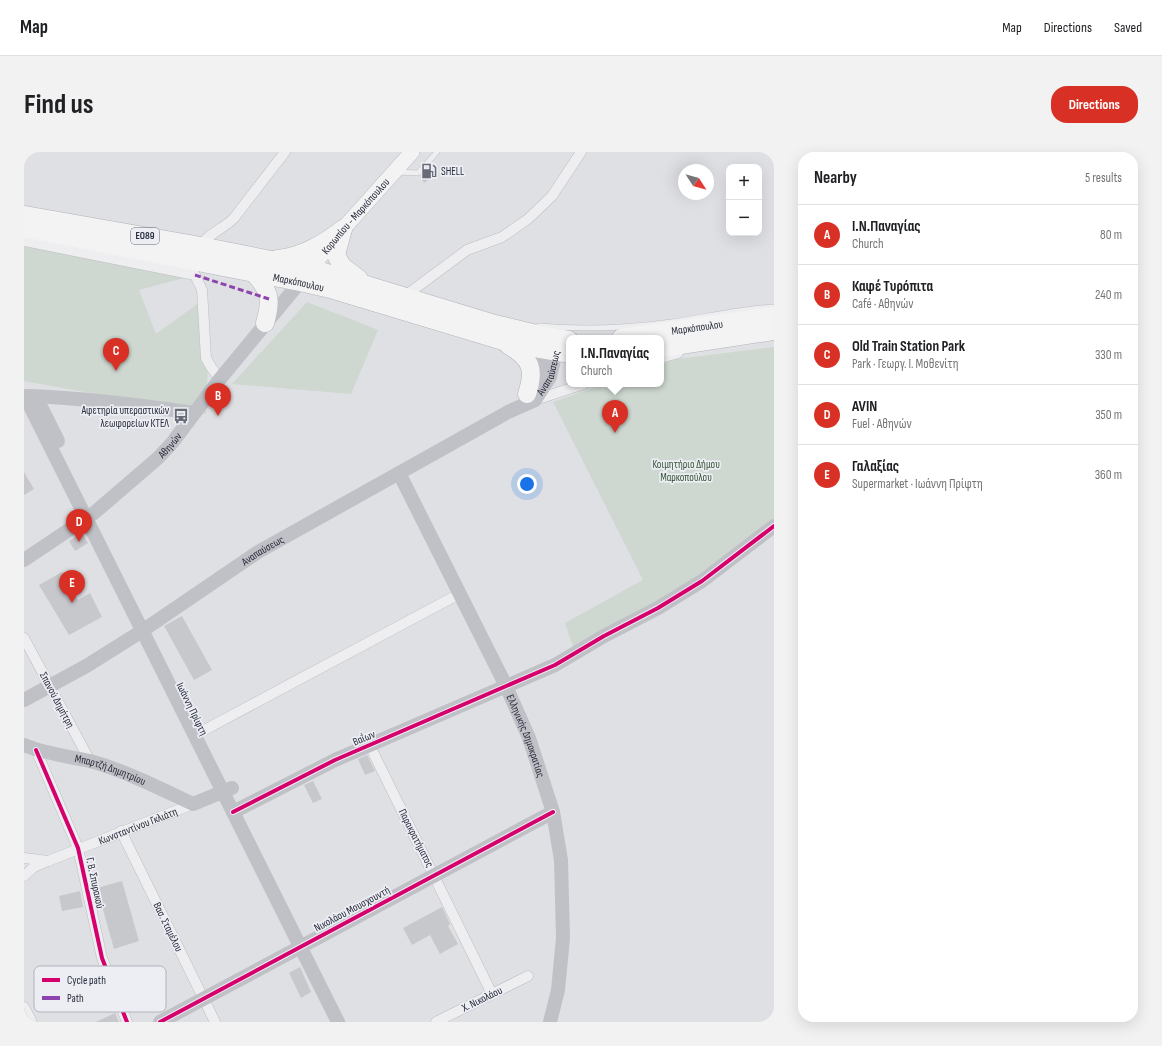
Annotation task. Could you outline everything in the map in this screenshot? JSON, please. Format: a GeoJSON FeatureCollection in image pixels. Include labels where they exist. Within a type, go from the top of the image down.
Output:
{"type":"FeatureCollection","features":[{"type":"Feature","properties":{"kind":"highway","name":"Μαρκόπουλου"},"geometry":{"type":"LineString","coordinates":[[24,215],[201,246],[260,266]]}},
{"type":"Feature","properties":{"kind":"highway","name":"Μαρκόπουλου"},"geometry":{"type":"LineString","coordinates":[[24,228],[369,285],[405,296],[493,331]]}},
{"type":"Feature","properties":{"kind":"highway","name":"ΕΟ89"},"geometry":{"type":"LineString","coordinates":[[260,266],[282,258],[304,253],[326,242],[343,229]]}},
{"type":"Feature","properties":{"kind":"highway"},"geometry":{"type":"LineString","coordinates":[[343,229],[337,247],[336,255],[338,261],[348,271],[369,285]]}},
{"type":"Feature","properties":{"kind":"highway"},"geometry":{"type":"LineString","coordinates":[[260,266],[270,306],[265,323]]}},
{"type":"Feature","properties":{"kind":"highway","name":"Μαρκόπουλου"},"geometry":{"type":"LineString","coordinates":[[305,275],[330,289],[493,331],[555,343]]}},
{"type":"Feature","properties":{"kind":"highway","name":"Μαρκόπουλου"},"geometry":{"type":"LineString","coordinates":[[642,335],[774,316]]}},
{"type":"Feature","properties":{"kind":"highway"},"geometry":{"type":"LineString","coordinates":[[493,331],[523,356],[530,365],[532,379],[531,397]]}},
{"type":"Feature","properties":{"kind":"highway","name":"Μαρκόπουλου"},"geometry":{"type":"LineString","coordinates":[[664,348],[774,331]]}},
{"type":"Feature","properties":{"kind":"main road","name":"Κορωπίου - Μαρκόπουλου"},"geometry":{"type":"LineString","coordinates":[[305,275],[343,229],[412,152]]}},
{"type":"Feature","properties":{"kind":"main road","name":"Αθηνών"},"geometry":{"type":"LineString","coordinates":[[24,560],[90,515],[158,458],[172,443],[220,379],[305,275]]}},
{"type":"Feature","properties":{"kind":"main road","name":"Αναπαύσεως"},"geometry":{"type":"LineString","coordinates":[[24,700],[88,665],[147,628],[258,552],[508,412],[531,397],[550,377],[555,343]]}},
{"type":"Feature","properties":{"kind":"main road"},"geometry":{"type":"LineString","coordinates":[[28,396],[126,403],[194,413]]}},
{"type":"Feature","properties":{"kind":"main road","name":"Ιωάννη Πρίφτη"},"geometry":{"type":"LineString","coordinates":[[28,396],[147,628],[304,944],[348,1022]]}},
{"type":"Feature","properties":{"kind":"main road","name":"Ελληνικής Δημοκρατίας"},"geometry":{"type":"LineString","coordinates":[[399,473],[506,686],[529,738],[553,812],[561,860],[563,938],[558,990],[550,1022]]}},
{"type":"Feature","properties":{"kind":"main road","name":"Βαΐων"},"geometry":{"type":"LineString","coordinates":[[237,810],[300,777],[555,665],[604,636],[658,608],[702,580],[774,526]]}},
{"type":"Feature","properties":{"kind":"main road","name":"Ιωάννη Πρίφτη"},"geometry":{"type":"LineString","coordinates":[[147,628],[169,683],[199,733]]}},
{"type":"Feature","properties":{"kind":"main road","name":"Μπαρτζή Δημητρίου"},"geometry":{"type":"LineString","coordinates":[[30,748],[90,761],[133,775],[192,804]]}},
{"type":"Feature","properties":{"kind":"main road","name":"Κωνσταντίνου Γκλιάτη"},"geometry":{"type":"LineString","coordinates":[[192,804],[227,790]]}},
{"type":"Feature","properties":{"kind":"main road","name":"Νικολάου Μουσχουντή"},"geometry":{"type":"LineString","coordinates":[[160,1022],[553,812]]}},
{"type":"Feature","properties":{"kind":"main road","name":"Ιωάννη Πρίφτη"},"geometry":{"type":"LineString","coordinates":[[304,944],[338,1022]]}},
{"type":"Feature","properties":{"kind":"street"},"geometry":{"type":"LineString","coordinates":[[201,246],[208,236],[231,222],[285,152]]}},
{"type":"Feature","properties":{"kind":"street"},"geometry":{"type":"LineString","coordinates":[[405,296],[467,250],[502,237],[528,219],[552,196],[580,152]]}},
{"type":"Feature","properties":{"kind":"street"},"geometry":{"type":"LineString","coordinates":[[24,241],[195,275],[202,290],[206,358],[211,368],[220,379]]}},
{"type":"Feature","properties":{"kind":"street"},"geometry":{"type":"LineString","coordinates":[[664,357],[695,350],[774,338]]}},
{"type":"Feature","properties":{"kind":"street"},"geometry":{"type":"LineString","coordinates":[[531,397],[572,387]]}},
{"type":"Feature","properties":{"kind":"street"},"geometry":{"type":"LineString","coordinates":[[199,733],[459,594]]}},
{"type":"Feature","properties":{"kind":"street","name":"Σπανού Δημήτρη"},"geometry":{"type":"LineString","coordinates":[[24,638],[90,761]]}},
{"type":"Feature","properties":{"kind":"street","name":"Παρακρατήματος"},"geometry":{"type":"LineString","coordinates":[[370,746],[492,994]]}},
{"type":"Feature","properties":{"kind":"street","name":"Γ. Β. Σπυρακού"},"geometry":{"type":"LineString","coordinates":[[30,748],[78,848],[105,966]]}},
{"type":"Feature","properties":{"kind":"street","name":"Κωνσταντίνου Γκλιάτη"},"geometry":{"type":"LineString","coordinates":[[24,876],[34,867],[78,848],[192,804]]}},
{"type":"Feature","properties":{"kind":"street","name":"Βασ. Σταμέλου"},"geometry":{"type":"LineString","coordinates":[[121,831],[215,1022]]}},
{"type":"Feature","properties":{"kind":"street"},"geometry":{"type":"LineString","coordinates":[[24,858],[48,861]]}},
{"type":"Feature","properties":{"kind":"street","name":"Χ. Νικολάου"},"geometry":{"type":"LineString","coordinates":[[436,1022],[528,976]]}},
{"type":"Feature","properties":{"kind":"street"},"geometry":{"type":"LineString","coordinates":[[24,1007],[32,1022]]}},
{"type":"Feature","properties":{"kind":"street","name":"Γ. Β. Σπυρακού"},"geometry":{"type":"LineString","coordinates":[[122,1012],[126,1022]]}},
{"type":"Feature","properties":{"kind":"lane"},"geometry":{"type":"LineString","coordinates":[[394,172],[418,173],[437,152]]}},
{"type":"Feature","properties":{"kind":"lane"},"geometry":{"type":"LineString","coordinates":[[566,335],[575,329],[671,322],[774,307]]}},
{"type":"Feature","properties":{"kind":"lane"},"geometry":{"type":"LineString","coordinates":[[493,331],[529,326]]}},
{"type":"Feature","properties":{"kind":"lane"},"geometry":{"type":"LineString","coordinates":[[555,343],[566,335]]}},
{"type":"Feature","properties":{"kind":"green space"},"geometry":{"type":"Polygon","coordinates":[[[24,242],[195,275],[139,290],[156,334],[200,302],[208,362],[206,414],[24,381],[24,242]]]}},
{"type":"Feature","properties":{"kind":"green space"},"geometry":{"type":"Polygon","coordinates":[[[307,302],[378,330],[351,394],[232,384],[307,302]]]}},
{"type":"Feature","properties":{"kind":"green space","name":"Κοιμητήριο Δήμου Μαρκοπούλου"},"geometry":{"type":"Polygon","coordinates":[[[774,347],[774,520],[729,556],[654,605],[573,647],[565,623],[643,580],[553,402],[596,387],[664,387],[664,364],[676,359],[774,347]]]}},
{"type":"Feature","properties":{"kind":"building"},"geometry":{"type":"Polygon","coordinates":[[[429,169],[434,176],[424,183],[420,176],[429,169]]]}},
{"type":"Feature","properties":{"kind":"building"},"geometry":{"type":"Polygon","coordinates":[[[24,472],[34,489],[24,495],[24,472]]]}},
{"type":"Feature","properties":{"kind":"building"},"geometry":{"type":"Polygon","coordinates":[[[82,533],[88,543],[75,551],[69,541],[82,533]]]}},
{"type":"Feature","properties":{"kind":"building"},"geometry":{"type":"Polygon","coordinates":[[[62,572],[78,600],[90,593],[102,617],[69,635],[39,585],[62,572]]]}},
{"type":"Feature","properties":{"kind":"building"},"geometry":{"type":"Polygon","coordinates":[[[182,616],[212,670],[194,680],[164,626],[182,616]]]}},
{"type":"Feature","properties":{"kind":"building"},"geometry":{"type":"Polygon","coordinates":[[[367,755],[375,771],[365,775],[358,759],[367,755]]]}},
{"type":"Feature","properties":{"kind":"building"},"geometry":{"type":"Polygon","coordinates":[[[313,781],[322,799],[313,803],[304,785],[313,781]]]}},
{"type":"Feature","properties":{"kind":"building"},"geometry":{"type":"Polygon","coordinates":[[[122,881],[139,941],[114,949],[97,888],[122,881]]]}},
{"type":"Feature","properties":{"kind":"building"},"geometry":{"type":"Polygon","coordinates":[[[80,891],[83,907],[62,911],[59,896],[80,891]]]}},
{"type":"Feature","properties":{"kind":"building"},"geometry":{"type":"Polygon","coordinates":[[[442,907],[450,924],[448,926],[458,944],[440,954],[430,935],[412,945],[403,928],[442,907]]]}},
{"type":"Feature","properties":{"kind":"building"},"geometry":{"type":"Polygon","coordinates":[[[300,967],[311,992],[301,998],[289,973],[300,967]]]}},
{"type":"Feature","properties":{"kind":"building"},"geometry":{"type":"Polygon","coordinates":[[[115,1013],[119,1022],[96,1022],[115,1013]]]}},
{"type":"Feature","properties":{"kind":"marked path"},"geometry":{"type":"LineString","coordinates":[[195,275],[269,299]]}},
{"type":"Feature","properties":{"kind":"cycle path"},"geometry":{"type":"LineString","coordinates":[[233,812],[335,760],[555,665],[604,636],[658,608],[702,581],[774,526]]}},
{"type":"Feature","properties":{"kind":"cycle path"},"geometry":{"type":"LineString","coordinates":[[36,750],[78,848],[102,958],[105,966]]}},
{"type":"Feature","properties":{"kind":"cycle path"},"geometry":{"type":"LineString","coordinates":[[160,1022],[553,812]]}},
{"type":"Feature","properties":{"kind":"cycle path"},"geometry":{"type":"LineString","coordinates":[[123,1012],[127,1022]]}},
{"type":"Feature","properties":{"kind":"place","name":"SHELL"},"geometry":{"type":"Point","coordinates":[429,171]}},
{"type":"Feature","properties":{"kind":"place","name":"Old Train Station Park"},"geometry":{"type":"Point","coordinates":[116,371]}},
{"type":"Feature","properties":{"kind":"place","name":"Αφετηρία υπεραστικών λεωφορείων ΚΤΕΛ"},"geometry":{"type":"Point","coordinates":[181,416]}},
{"type":"Feature","properties":{"kind":"place","name":"Καφέ Τυρóπιτα"},"geometry":{"type":"Point","coordinates":[218,416]}},
{"type":"Feature","properties":{"kind":"place","name":"Ι.Ν.Παναγίας"},"geometry":{"type":"Point","coordinates":[615,433]}},
{"type":"Feature","properties":{"kind":"place","name":"AVIN"},"geometry":{"type":"Point","coordinates":[79,542]}},
{"type":"Feature","properties":{"kind":"place","name":"Γαλαξίας"},"geometry":{"type":"Point","coordinates":[72,603]}}]}
